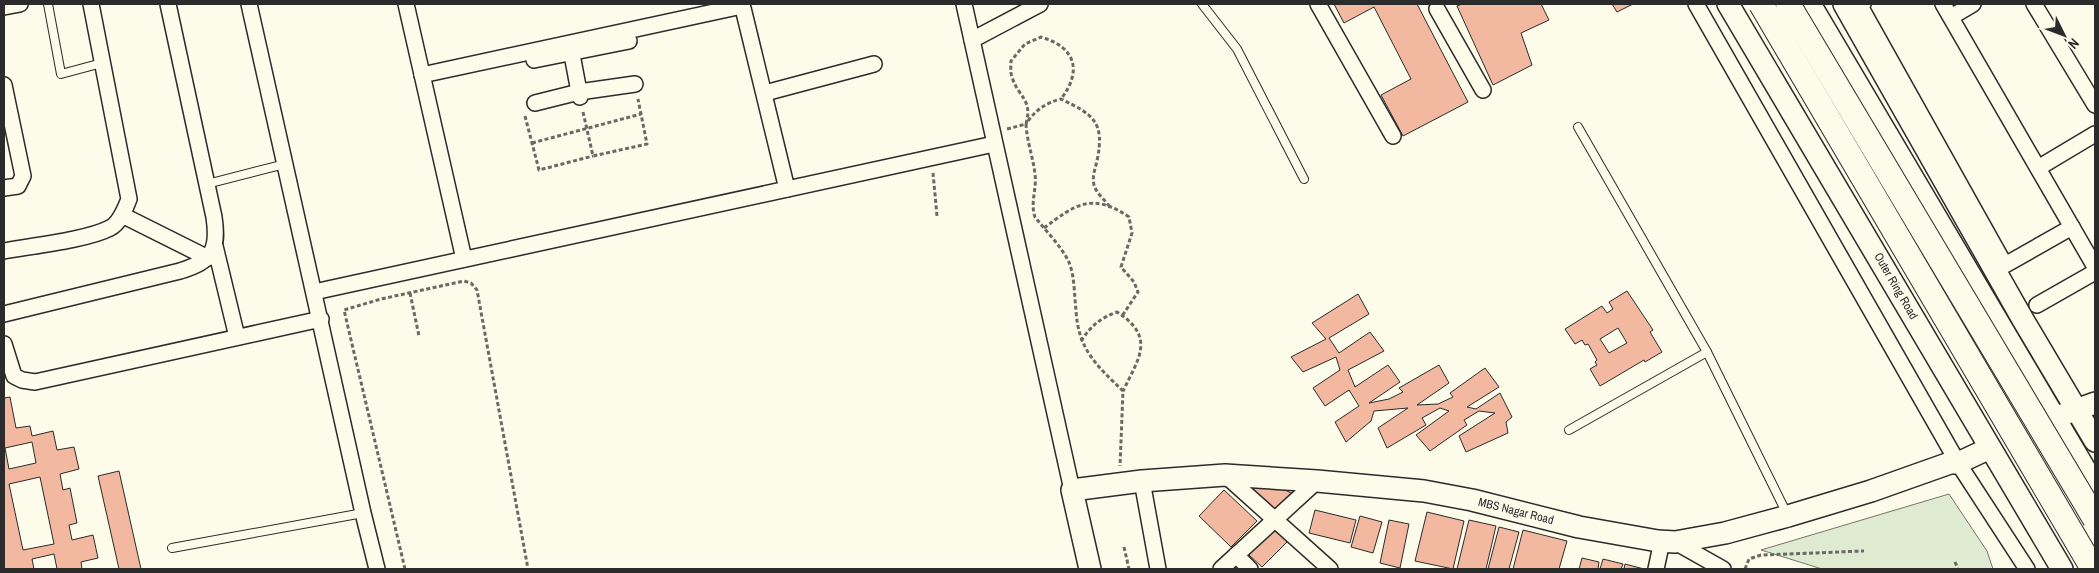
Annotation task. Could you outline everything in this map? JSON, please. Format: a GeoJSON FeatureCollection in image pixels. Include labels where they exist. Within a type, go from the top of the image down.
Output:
{"type":"FeatureCollection","features":[{"type":"Feature","properties":{"kind":"main road"},"geometry":{"type":"LineString","coordinates":[[1761,4],[2093,569]]}},
{"type":"Feature","properties":{"kind":"main road"},"geometry":{"type":"LineString","coordinates":[[1788,4],[2095,519]]}},
{"type":"Feature","properties":{"kind":"street"},"geometry":{"type":"LineString","coordinates":[[4,7],[20,4]]}},
{"type":"Feature","properties":{"kind":"street"},"geometry":{"type":"LineString","coordinates":[[4,251],[88,235],[111,228],[122,215],[129,199],[91,4]]}},
{"type":"Feature","properties":{"kind":"street"},"geometry":{"type":"LineString","coordinates":[[4,314],[180,271],[197,265],[212,252],[217,235],[168,4]]}},
{"type":"Feature","properties":{"kind":"street"},"geometry":{"type":"LineString","coordinates":[[249,4],[363,513],[378,569]]}},
{"type":"Feature","properties":{"kind":"street"},"geometry":{"type":"LineString","coordinates":[[406,4],[464,259]]}},
{"type":"Feature","properties":{"kind":"street"},"geometry":{"type":"LineString","coordinates":[[964,4],[1072,490],[1086,568]]}},
{"type":"Feature","properties":{"kind":"street"},"geometry":{"type":"LineString","coordinates":[[972,40],[1040,4]]}},
{"type":"Feature","properties":{"kind":"street"},"geometry":{"type":"LineString","coordinates":[[1318,4],[1394,136]]}},
{"type":"Feature","properties":{"kind":"street"},"geometry":{"type":"LineString","coordinates":[[1696,4],[1954,460],[2027,569]]}},
{"type":"Feature","properties":{"kind":"street","name":"Outer Ring Road"},"geometry":{"type":"LineString","coordinates":[[1728,4],[2060,565]]}},
{"type":"Feature","properties":{"kind":"street"},"geometry":{"type":"LineString","coordinates":[[1810,4],[2095,486]]}},
{"type":"Feature","properties":{"kind":"street"},"geometry":{"type":"LineString","coordinates":[[1844,4],[2075,410],[2093,432],[2067,438]]}},
{"type":"Feature","properties":{"kind":"street"},"geometry":{"type":"LineString","coordinates":[[1863,4],[1860,6],[2005,265],[2072,227]]}},
{"type":"Feature","properties":{"kind":"street"},"geometry":{"type":"LineString","coordinates":[[1943,4],[2095,267]]}},
{"type":"Feature","properties":{"kind":"street"},"geometry":{"type":"LineString","coordinates":[[1951,17],[1972,4]]}},
{"type":"Feature","properties":{"kind":"street"},"geometry":{"type":"LineString","coordinates":[[2034,4],[2095,105]]}},
{"type":"Feature","properties":{"kind":"street"},"geometry":{"type":"LineString","coordinates":[[516,63],[742,5],[787,189]]}},
{"type":"Feature","properties":{"kind":"street"},"geometry":{"type":"LineString","coordinates":[[1439,5],[1483,90]]}},
{"type":"Feature","properties":{"kind":"street"},"geometry":{"type":"LineString","coordinates":[[422,75],[631,40]]}},
{"type":"Feature","properties":{"kind":"street"},"geometry":{"type":"LineString","coordinates":[[571,49],[580,94]]}},
{"type":"Feature","properties":{"kind":"street"},"geometry":{"type":"LineString","coordinates":[[765,93],[874,64]]}},
{"type":"Feature","properties":{"kind":"street"},"geometry":{"type":"LineString","coordinates":[[4,85],[23,176],[18,186],[4,188]]}},
{"type":"Feature","properties":{"kind":"street"},"geometry":{"type":"LineString","coordinates":[[530,107],[580,94],[636,88]]}},
{"type":"Feature","properties":{"kind":"street"},"geometry":{"type":"LineString","coordinates":[[2038,168],[2095,134]]}},
{"type":"Feature","properties":{"kind":"street"},"geometry":{"type":"LineString","coordinates":[[314,292],[931,157],[993,138]]}},
{"type":"Feature","properties":{"kind":"street"},"geometry":{"type":"LineString","coordinates":[[122,215],[212,252]]}},
{"type":"Feature","properties":{"kind":"street"},"geometry":{"type":"LineString","coordinates":[[1884,266],[1945,233]]}},
{"type":"Feature","properties":{"kind":"street"},"geometry":{"type":"LineString","coordinates":[[212,252],[237,337]]}},
{"type":"Feature","properties":{"kind":"street"},"geometry":{"type":"LineString","coordinates":[[2037,305],[2095,272]]}},
{"type":"Feature","properties":{"kind":"street"},"geometry":{"type":"LineString","coordinates":[[4,344],[14,376],[22,380],[34,382],[321,319]]}},
{"type":"Feature","properties":{"kind":"street"},"geometry":{"type":"LineString","coordinates":[[2055,417],[2095,403]]}},
{"type":"Feature","properties":{"kind":"street","name":"MBS Nagar Road"},"geometry":{"type":"LineString","coordinates":[[1072,490],[1142,481],[1225,475],[1317,481],[1424,491],[1472,500],[1579,527],[1668,541],[1741,529],[1880,488],[1954,460],[1987,443]]}},
{"type":"Feature","properties":{"kind":"street"},"geometry":{"type":"LineString","coordinates":[[1225,475],[1330,569]]}},
{"type":"Feature","properties":{"kind":"street"},"geometry":{"type":"LineString","coordinates":[[1142,481],[1158,569]]}},
{"type":"Feature","properties":{"kind":"street"},"geometry":{"type":"LineString","coordinates":[[1221,569],[1317,481]]}},
{"type":"Feature","properties":{"kind":"street"},"geometry":{"type":"LineString","coordinates":[[1656,569],[1668,541],[1723,569]]}},
{"type":"Feature","properties":{"kind":"street"},"geometry":{"type":"LineString","coordinates":[[2060,565],[2095,541]]}},
{"type":"Feature","properties":{"kind":"street"},"geometry":{"type":"LineString","coordinates":[[1236,555],[1250,569]]}},
{"type":"Feature","properties":{"kind":"lane"},"geometry":{"type":"LineString","coordinates":[[48,4],[61,74],[102,63]]}},
{"type":"Feature","properties":{"kind":"lane"},"geometry":{"type":"LineString","coordinates":[[1202,4],[1237,49],[1304,179]]}},
{"type":"Feature","properties":{"kind":"lane"},"geometry":{"type":"LineString","coordinates":[[1578,127],[1706,352],[1788,516]]}},
{"type":"Feature","properties":{"kind":"lane"},"geometry":{"type":"LineString","coordinates":[[207,184],[285,164]]}},
{"type":"Feature","properties":{"kind":"lane"},"geometry":{"type":"LineString","coordinates":[[1569,430],[1706,352]]}},
{"type":"Feature","properties":{"kind":"lane"},"geometry":{"type":"LineString","coordinates":[[172,548],[363,513]]}},
{"type":"Feature","properties":{"kind":"path"},"geometry":{"type":"LineString","coordinates":[[1061,99],[1069,88],[1072,78],[1071,57],[1062,46],[1041,37],[1025,44],[1011,61],[1012,77],[1025,98],[1029,113],[1026,124],[1027,141],[1035,175],[1032,209],[1035,217],[1068,260],[1072,273],[1076,316],[1081,341],[1090,358],[1123,391]]}},
{"type":"Feature","properties":{"kind":"path"},"geometry":{"type":"LineString","coordinates":[[530,107],[532,143],[539,170],[647,144],[636,88]]}},
{"type":"Feature","properties":{"kind":"path"},"geometry":{"type":"LineString","coordinates":[[580,94],[593,156]]}},
{"type":"Feature","properties":{"kind":"path"},"geometry":{"type":"LineString","coordinates":[[993,138],[1026,124],[1037,110],[1049,102],[1061,99],[1087,111],[1097,123],[1101,139],[1093,178],[1094,186],[1111,207]]}},
{"type":"Feature","properties":{"kind":"path"},"geometry":{"type":"LineString","coordinates":[[532,143],[588,130],[641,114]]}},
{"type":"Feature","properties":{"kind":"path"},"geometry":{"type":"LineString","coordinates":[[931,157],[937,216]]}},
{"type":"Feature","properties":{"kind":"path"},"geometry":{"type":"LineString","coordinates":[[1044,228],[1070,208],[1080,204],[1096,204],[1111,207],[1130,217],[1132,226],[1121,267],[1134,282],[1138,292],[1122,316]]}},
{"type":"Feature","properties":{"kind":"path"},"geometry":{"type":"LineString","coordinates":[[405,569],[344,310],[464,281],[471,283],[476,290],[528,569]]}},
{"type":"Feature","properties":{"kind":"path"},"geometry":{"type":"LineString","coordinates":[[410,293],[419,336]]}},
{"type":"Feature","properties":{"kind":"path"},"geometry":{"type":"LineString","coordinates":[[1081,341],[1090,328],[1104,317],[1117,312],[1136,328],[1142,346],[1139,358],[1123,391],[1119,484]]}},
{"type":"Feature","properties":{"kind":"path"},"geometry":{"type":"LineString","coordinates":[[1124,547],[1129,569]]}},
{"type":"Feature","properties":{"kind":"path"},"geometry":{"type":"LineString","coordinates":[[1745,569],[1749,559],[1761,554],[1864,550]]}},
{"type":"Feature","properties":{"kind":"path"},"geometry":{"type":"LineString","coordinates":[[1955,562],[1958,569]]}},
{"type":"Feature","properties":{"kind":"green space"},"geometry":{"type":"Polygon","coordinates":[[[1949,494],[1987,551],[1993,569],[1822,569],[1761,550],[1949,494]]]}},
{"type":"Feature","properties":{"kind":"building"},"geometry":{"type":"Polygon","coordinates":[[[1334,4],[1417,4],[1468,102],[1403,136],[1381,95],[1411,79],[1374,7],[1344,23],[1334,4]]]}},
{"type":"Feature","properties":{"kind":"building"},"geometry":{"type":"Polygon","coordinates":[[[1462,4],[1541,4],[1549,20],[1521,33],[1532,65],[1493,85],[1457,6],[1462,4]]]}},
{"type":"Feature","properties":{"kind":"building"},"geometry":{"type":"Polygon","coordinates":[[[1612,4],[1633,4],[1617,12],[1612,4]]]}},
{"type":"Feature","properties":{"kind":"building"},"geometry":{"type":"Polygon","coordinates":[[[1627,291],[1653,330],[1650,332],[1662,352],[1645,362],[1644,360],[1600,386],[1590,369],[1597,365],[1595,362],[1597,360],[1588,344],[1585,345],[1582,340],[1575,344],[1565,329],[1602,306],[1607,313],[1613,309],[1609,302],[1627,291]],[[1618,328],[1600,339],[1609,353],[1627,343],[1618,328]]]}},
{"type":"Feature","properties":{"kind":"building"},"geometry":{"type":"Polygon","coordinates":[[[1358,294],[1369,314],[1329,338],[1339,353],[1370,332],[1384,351],[1348,370],[1355,387],[1388,365],[1400,382],[1369,403],[1389,399],[1403,392],[1399,388],[1439,365],[1449,383],[1417,405],[1438,404],[1453,397],[1450,393],[1485,368],[1499,387],[1467,407],[1476,409],[1500,393],[1512,417],[1506,422],[1508,433],[1466,452],[1459,436],[1495,413],[1479,411],[1464,420],[1467,425],[1430,451],[1416,435],[1449,411],[1440,408],[1422,418],[1426,425],[1387,448],[1378,428],[1408,408],[1374,411],[1371,421],[1346,442],[1335,422],[1359,406],[1349,390],[1325,406],[1313,388],[1340,370],[1336,357],[1303,372],[1291,357],[1326,339],[1312,323],[1358,294]]]}},
{"type":"Feature","properties":{"kind":"building"},"geometry":{"type":"Polygon","coordinates":[[[10,397],[16,428],[30,426],[32,436],[53,431],[57,450],[74,447],[79,469],[60,474],[63,490],[70,488],[77,523],[69,525],[72,540],[93,535],[98,558],[81,562],[82,569],[57,569],[54,554],[32,559],[34,569],[4,569],[4,398],[10,397]],[[32,442],[5,448],[9,469],[36,463],[32,442]],[[40,477],[9,484],[23,550],[54,544],[40,477]]]}},
{"type":"Feature","properties":{"kind":"building"},"geometry":{"type":"Polygon","coordinates":[[[119,471],[141,569],[119,569],[98,476],[119,471]]]}},
{"type":"Feature","properties":{"kind":"building"},"geometry":{"type":"Polygon","coordinates":[[[1262,478],[1293,494],[1274,515],[1250,493],[1262,478]]]}},
{"type":"Feature","properties":{"kind":"building"},"geometry":{"type":"Polygon","coordinates":[[[1224,490],[1257,521],[1231,547],[1199,516],[1224,490]]]}},
{"type":"Feature","properties":{"kind":"building"},"geometry":{"type":"Polygon","coordinates":[[[1315,510],[1356,520],[1350,543],[1309,533],[1315,510]]]}},
{"type":"Feature","properties":{"kind":"building"},"geometry":{"type":"Polygon","coordinates":[[[1427,512],[1464,521],[1453,569],[1415,561],[1427,512]]]}},
{"type":"Feature","properties":{"kind":"building"},"geometry":{"type":"Polygon","coordinates":[[[1360,516],[1382,522],[1373,553],[1351,547],[1360,516]]]}},
{"type":"Feature","properties":{"kind":"building"},"geometry":{"type":"Polygon","coordinates":[[[1389,520],[1409,524],[1400,568],[1380,563],[1389,520]]]}},
{"type":"Feature","properties":{"kind":"building"},"geometry":{"type":"Polygon","coordinates":[[[1469,520],[1496,526],[1486,569],[1457,569],[1469,520]]]}},
{"type":"Feature","properties":{"kind":"building"},"geometry":{"type":"Polygon","coordinates":[[[1499,527],[1519,532],[1509,569],[1488,569],[1499,527]]]}},
{"type":"Feature","properties":{"kind":"building"},"geometry":{"type":"Polygon","coordinates":[[[1274,529],[1287,542],[1262,567],[1249,555],[1274,529]]]}},
{"type":"Feature","properties":{"kind":"building"},"geometry":{"type":"Polygon","coordinates":[[[1523,530],[1567,541],[1559,569],[1513,569],[1523,530]]]}},
{"type":"Feature","properties":{"kind":"building"},"geometry":{"type":"Polygon","coordinates":[[[1582,558],[1599,562],[1598,569],[1579,569],[1582,558]]]}},
{"type":"Feature","properties":{"kind":"building"},"geometry":{"type":"Polygon","coordinates":[[[1603,559],[1623,564],[1621,569],[1600,569],[1603,559]]]}},
{"type":"Feature","properties":{"kind":"building"},"geometry":{"type":"Polygon","coordinates":[[[1625,564],[1644,569],[1624,569],[1625,564]]]}}]}
